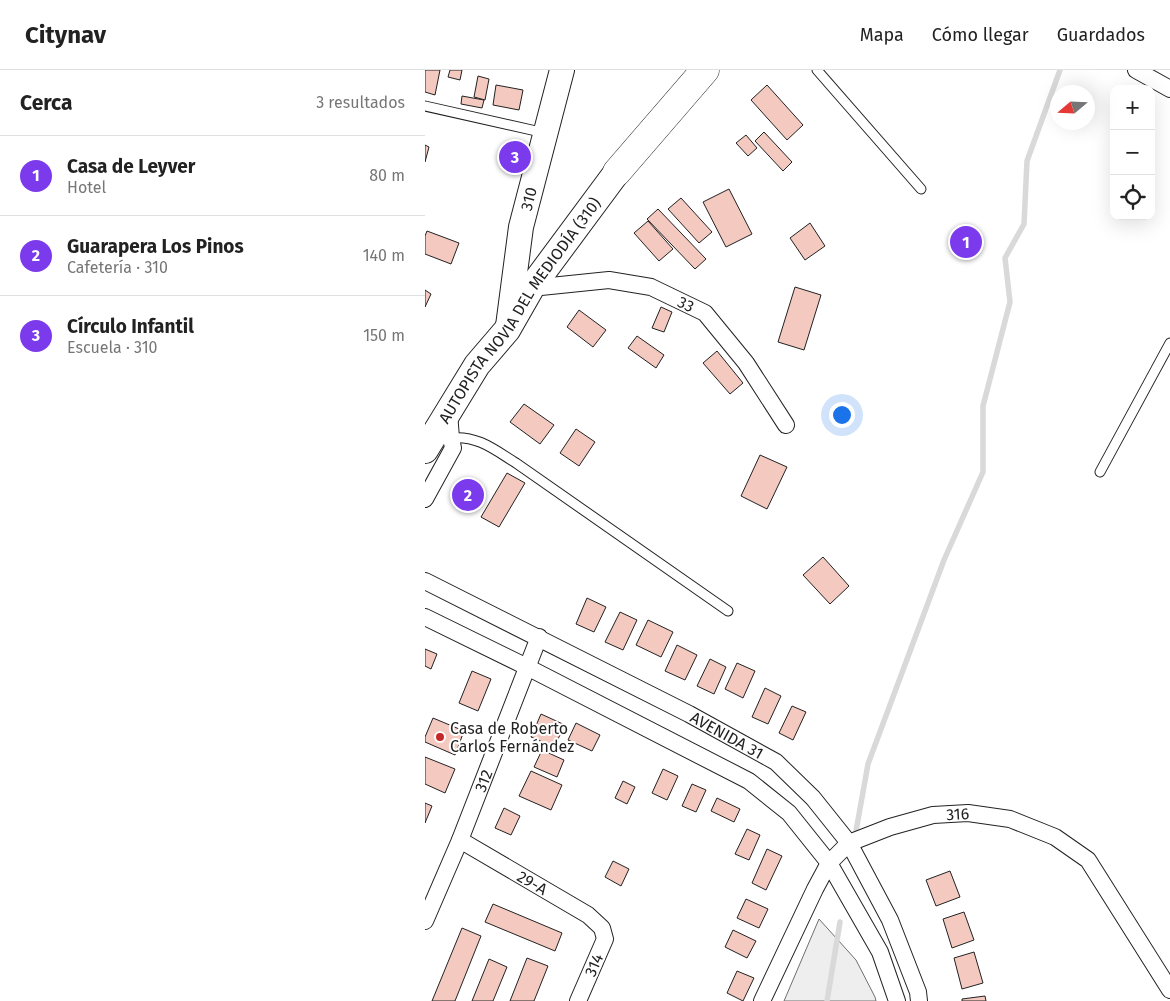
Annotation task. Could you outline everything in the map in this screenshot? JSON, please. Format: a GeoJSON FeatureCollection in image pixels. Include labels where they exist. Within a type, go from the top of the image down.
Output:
{"type":"FeatureCollection","features":[{"type":"Feature","properties":{"kind":"highway"},"geometry":{"type":"LineString","coordinates":[[617,172],[681,70]]}},
{"type":"Feature","properties":{"kind":"highway"},"geometry":{"type":"LineString","coordinates":[[617,172],[705,70]]}},
{"type":"Feature","properties":{"kind":"main road","name":"AUTOPISTA NOVIA DEL MEDIODÍA (310)"},"geometry":{"type":"LineString","coordinates":[[425,450],[477,365],[507,330],[531,288],[617,172]]}},
{"type":"Feature","properties":{"kind":"street","name":"310"},"geometry":{"type":"LineString","coordinates":[[507,330],[521,227],[562,70]]}},
{"type":"Feature","properties":{"kind":"street"},"geometry":{"type":"LineString","coordinates":[[1136,70],[1170,89]]}},
{"type":"Feature","properties":{"kind":"street","name":"33"},"geometry":{"type":"LineString","coordinates":[[531,288],[609,280],[651,287],[705,314],[746,363],[787,425]]}},
{"type":"Feature","properties":{"kind":"street"},"geometry":{"type":"LineString","coordinates":[[425,499],[453,448],[449,411]]}},
{"type":"Feature","properties":{"kind":"street","name":"AVENIDA 31"},"geometry":{"type":"LineString","coordinates":[[425,580],[689,714],[775,762],[813,798],[849,843],[890,920],[918,992],[919,1001]]}},
{"type":"Feature","properties":{"kind":"street","name":"AVENIDA 31"},"geometry":{"type":"LineString","coordinates":[[425,616],[527,666],[749,781],[789,813],[829,863],[880,952],[897,1001]]}},
{"type":"Feature","properties":{"kind":"street","name":"312"},"geometry":{"type":"LineString","coordinates":[[425,922],[539,637]]}},
{"type":"Feature","properties":{"kind":"street","name":"316"},"geometry":{"type":"LineString","coordinates":[[763,1001],[815,888],[829,863],[849,843],[933,815],[968,813],[1010,819],[1055,837],[1088,860],[1170,990]]}},
{"type":"Feature","properties":{"kind":"street","name":"29-A"},"geometry":{"type":"LineString","coordinates":[[459,840],[588,915],[602,928]]}},
{"type":"Feature","properties":{"kind":"street","name":"314"},"geometry":{"type":"LineString","coordinates":[[578,1001],[605,939],[602,928]]}},
{"type":"Feature","properties":{"kind":"street"},"geometry":{"type":"LineString","coordinates":[[1164,1001],[1170,994]]}},
{"type":"Feature","properties":{"kind":"lane"},"geometry":{"type":"LineString","coordinates":[[817,70],[921,189]]}},
{"type":"Feature","properties":{"kind":"lane"},"geometry":{"type":"LineString","coordinates":[[425,106],[545,134]]}},
{"type":"Feature","properties":{"kind":"lane"},"geometry":{"type":"LineString","coordinates":[[1100,472],[1170,344]]}},
{"type":"Feature","properties":{"kind":"lane"},"geometry":{"type":"LineString","coordinates":[[451,438],[462,437],[481,442],[516,463],[728,611]]}},
{"type":"Feature","properties":{"kind":"shaded area"},"geometry":{"type":"Polygon","coordinates":[[[819,919],[856,960],[876,1001],[784,1001],[819,919]]]}},
{"type":"Feature","properties":{"kind":"building"},"geometry":{"type":"Polygon","coordinates":[[[425,70],[440,70],[435,95],[425,92],[425,70]]]}},
{"type":"Feature","properties":{"kind":"building"},"geometry":{"type":"Polygon","coordinates":[[[450,70],[462,70],[460,80],[448,77],[450,70]]]}},
{"type":"Feature","properties":{"kind":"building"},"geometry":{"type":"Polygon","coordinates":[[[478,76],[489,79],[485,100],[474,97],[478,76]]]}},
{"type":"Feature","properties":{"kind":"building"},"geometry":{"type":"Polygon","coordinates":[[[496,85],[523,90],[519,110],[493,105],[496,85]]]}},
{"type":"Feature","properties":{"kind":"building"},"geometry":{"type":"Polygon","coordinates":[[[767,85],[803,125],[787,140],[751,100],[767,85]]]}},
{"type":"Feature","properties":{"kind":"building"},"geometry":{"type":"Polygon","coordinates":[[[462,96],[484,100],[482,108],[461,104],[462,96]]]}},
{"type":"Feature","properties":{"kind":"building"},"geometry":{"type":"Polygon","coordinates":[[[764,132],[792,162],[783,171],[755,141],[764,132]]]}},
{"type":"Feature","properties":{"kind":"building"},"geometry":{"type":"Polygon","coordinates":[[[746,135],[757,148],[748,156],[736,143],[746,135]]]}},
{"type":"Feature","properties":{"kind":"building"},"geometry":{"type":"Polygon","coordinates":[[[425,145],[429,147],[425,162],[425,145]]]}},
{"type":"Feature","properties":{"kind":"building"},"geometry":{"type":"Polygon","coordinates":[[[729,189],[752,234],[726,247],[703,202],[729,189]]]}},
{"type":"Feature","properties":{"kind":"building"},"geometry":{"type":"Polygon","coordinates":[[[681,198],[712,232],[699,243],[668,209],[681,198]]]}},
{"type":"Feature","properties":{"kind":"building"},"geometry":{"type":"Polygon","coordinates":[[[658,209],[706,259],[695,269],[647,219],[658,209]]]}},
{"type":"Feature","properties":{"kind":"building"},"geometry":{"type":"Polygon","coordinates":[[[648,221],[673,249],[659,261],[634,233],[648,221]]]}},
{"type":"Feature","properties":{"kind":"building"},"geometry":{"type":"Polygon","coordinates":[[[810,223],[825,246],[805,260],[790,238],[810,223]]]}},
{"type":"Feature","properties":{"kind":"building"},"geometry":{"type":"Polygon","coordinates":[[[427,231],[459,243],[451,264],[425,254],[425,236],[427,231]]]}},
{"type":"Feature","properties":{"kind":"building"},"geometry":{"type":"Polygon","coordinates":[[[795,287],[821,295],[804,350],[778,342],[795,287]]]}},
{"type":"Feature","properties":{"kind":"building"},"geometry":{"type":"Polygon","coordinates":[[[425,290],[431,294],[425,307],[425,290]]]}},
{"type":"Feature","properties":{"kind":"building"},"geometry":{"type":"Polygon","coordinates":[[[661,307],[672,312],[664,332],[652,328],[661,307]]]}},
{"type":"Feature","properties":{"kind":"building"},"geometry":{"type":"Polygon","coordinates":[[[579,310],[606,330],[593,347],[567,327],[579,310]]]}},
{"type":"Feature","properties":{"kind":"building"},"geometry":{"type":"Polygon","coordinates":[[[637,336],[664,355],[656,368],[628,348],[637,336]]]}},
{"type":"Feature","properties":{"kind":"building"},"geometry":{"type":"Polygon","coordinates":[[[717,351],[743,383],[730,394],[703,363],[717,351]]]}},
{"type":"Feature","properties":{"kind":"building"},"geometry":{"type":"Polygon","coordinates":[[[524,404],[554,425],[540,444],[510,422],[524,404]]]}},
{"type":"Feature","properties":{"kind":"building"},"geometry":{"type":"Polygon","coordinates":[[[576,429],[595,442],[579,466],[560,453],[576,429]]]}},
{"type":"Feature","properties":{"kind":"building"},"geometry":{"type":"Polygon","coordinates":[[[760,455],[787,467],[767,509],[741,496],[760,455]]]}},
{"type":"Feature","properties":{"kind":"building"},"geometry":{"type":"Polygon","coordinates":[[[507,473],[525,483],[499,527],[481,517],[507,473]]]}},
{"type":"Feature","properties":{"kind":"building"},"geometry":{"type":"Polygon","coordinates":[[[823,557],[849,586],[830,604],[803,575],[823,557]]]}},
{"type":"Feature","properties":{"kind":"building"},"geometry":{"type":"Polygon","coordinates":[[[587,598],[606,607],[594,632],[576,624],[587,598]]]}},
{"type":"Feature","properties":{"kind":"building"},"geometry":{"type":"Polygon","coordinates":[[[620,612],[637,620],[623,650],[605,642],[620,612]]]}},
{"type":"Feature","properties":{"kind":"building"},"geometry":{"type":"Polygon","coordinates":[[[648,620],[673,632],[661,657],[636,645],[648,620]]]}},
{"type":"Feature","properties":{"kind":"building"},"geometry":{"type":"Polygon","coordinates":[[[677,645],[697,655],[685,680],[665,671],[677,645]]]}},
{"type":"Feature","properties":{"kind":"building"},"geometry":{"type":"Polygon","coordinates":[[[425,649],[437,654],[431,669],[425,666],[425,649]]]}},
{"type":"Feature","properties":{"kind":"building"},"geometry":{"type":"Polygon","coordinates":[[[710,659],[726,667],[714,694],[697,686],[710,659]]]}},
{"type":"Feature","properties":{"kind":"building"},"geometry":{"type":"Polygon","coordinates":[[[737,663],[755,671],[743,698],[725,689],[737,663]]]}},
{"type":"Feature","properties":{"kind":"building"},"geometry":{"type":"Polygon","coordinates":[[[472,671],[491,679],[478,711],[459,703],[472,671]]]}},
{"type":"Feature","properties":{"kind":"building"},"geometry":{"type":"Polygon","coordinates":[[[765,688],[781,696],[768,724],[752,717],[765,688]]]}},
{"type":"Feature","properties":{"kind":"building"},"geometry":{"type":"Polygon","coordinates":[[[792,706],[806,712],[793,740],[779,733],[792,706]]]}},
{"type":"Feature","properties":{"kind":"building"},"geometry":{"type":"Polygon","coordinates":[[[541,714],[565,725],[554,747],[531,737],[541,714]]]}},
{"type":"Feature","properties":{"kind":"building"},"geometry":{"type":"Polygon","coordinates":[[[433,718],[464,731],[455,755],[425,742],[425,737],[433,718]]]}},
{"type":"Feature","properties":{"kind":"building"},"geometry":{"type":"Polygon","coordinates":[[[576,723],[600,735],[592,751],[568,740],[576,723]]]}},
{"type":"Feature","properties":{"kind":"building"},"geometry":{"type":"Polygon","coordinates":[[[542,750],[564,760],[557,777],[534,767],[542,750]]]}},
{"type":"Feature","properties":{"kind":"building"},"geometry":{"type":"Polygon","coordinates":[[[425,757],[455,769],[445,793],[425,784],[425,757]]]}},
{"type":"Feature","properties":{"kind":"building"},"geometry":{"type":"Polygon","coordinates":[[[663,769],[678,776],[667,800],[652,793],[663,769]]]}},
{"type":"Feature","properties":{"kind":"building"},"geometry":{"type":"Polygon","coordinates":[[[531,771],[562,785],[551,810],[519,796],[531,771]]]}},
{"type":"Feature","properties":{"kind":"building"},"geometry":{"type":"Polygon","coordinates":[[[623,781],[635,787],[627,804],[615,798],[623,781]]]}},
{"type":"Feature","properties":{"kind":"building"},"geometry":{"type":"Polygon","coordinates":[[[692,784],[706,790],[696,812],[682,806],[692,784]]]}},
{"type":"Feature","properties":{"kind":"building"},"geometry":{"type":"Polygon","coordinates":[[[717,798],[740,809],[734,822],[711,811],[717,798]]]}},
{"type":"Feature","properties":{"kind":"building"},"geometry":{"type":"Polygon","coordinates":[[[425,803],[432,806],[425,823],[425,803]]]}},
{"type":"Feature","properties":{"kind":"building"},"geometry":{"type":"Polygon","coordinates":[[[504,808],[520,816],[511,835],[495,828],[504,808]]]}},
{"type":"Feature","properties":{"kind":"building"},"geometry":{"type":"Polygon","coordinates":[[[747,829],[760,835],[749,860],[735,854],[747,829]]]}},
{"type":"Feature","properties":{"kind":"building"},"geometry":{"type":"Polygon","coordinates":[[[767,849],[782,856],[766,890],[752,883],[767,849]]]}},
{"type":"Feature","properties":{"kind":"building"},"geometry":{"type":"Polygon","coordinates":[[[613,861],[629,869],[621,886],[605,877],[613,861]]]}},
{"type":"Feature","properties":{"kind":"building"},"geometry":{"type":"Polygon","coordinates":[[[950,871],[960,897],[936,906],[926,880],[950,871]]]}},
{"type":"Feature","properties":{"kind":"building"},"geometry":{"type":"Polygon","coordinates":[[[746,899],[768,909],[759,928],[737,918],[746,899]]]}},
{"type":"Feature","properties":{"kind":"building"},"geometry":{"type":"Polygon","coordinates":[[[493,904],[562,933],[555,951],[485,922],[493,904]]]}},
{"type":"Feature","properties":{"kind":"building"},"geometry":{"type":"Polygon","coordinates":[[[964,912],[974,940],[952,948],[943,919],[964,912]]]}},
{"type":"Feature","properties":{"kind":"building"},"geometry":{"type":"Polygon","coordinates":[[[462,928],[481,936],[455,1001],[432,1001],[462,928]]]}},
{"type":"Feature","properties":{"kind":"building"},"geometry":{"type":"Polygon","coordinates":[[[733,930],[756,941],[747,958],[725,947],[733,930]]]}},
{"type":"Feature","properties":{"kind":"building"},"geometry":{"type":"Polygon","coordinates":[[[974,952],[983,983],[962,989],[954,958],[974,952]]]}},
{"type":"Feature","properties":{"kind":"building"},"geometry":{"type":"Polygon","coordinates":[[[527,958],[548,966],[534,1001],[510,1001],[527,958]]]}},
{"type":"Feature","properties":{"kind":"building"},"geometry":{"type":"Polygon","coordinates":[[[489,959],[507,967],[493,1001],[472,1001],[489,959]]]}},
{"type":"Feature","properties":{"kind":"building"},"geometry":{"type":"Polygon","coordinates":[[[737,971],[754,978],[743,1001],[727,993],[737,971]]]}},
{"type":"Feature","properties":{"kind":"building"},"geometry":{"type":"Polygon","coordinates":[[[985,996],[986,1001],[962,1001],[962,999],[985,996]]]}},
{"type":"Feature","properties":{"kind":"waterway"},"geometry":{"type":"LineString","coordinates":[[856,831],[868,764],[944,560],[983,472],[983,406],[1010,302],[1005,258],[1024,224],[1027,161],[1060,70]]}},
{"type":"Feature","properties":{"kind":"waterway"},"geometry":{"type":"LineString","coordinates":[[827,1001],[840,922]]}},
{"type":"Feature","properties":{"kind":"place","name":"Círculo Infantil"},"geometry":{"type":"Point","coordinates":[515,157]}},
{"type":"Feature","properties":{"kind":"place","name":"Casa de Leyver"},"geometry":{"type":"Point","coordinates":[966,242]}},
{"type":"Feature","properties":{"kind":"place","name":"Guarapera Los Pinos"},"geometry":{"type":"Point","coordinates":[468,495]}},
{"type":"Feature","properties":{"kind":"place","name":"Casa de Roberto Carlos Fernández"},"geometry":{"type":"Point","coordinates":[440,737]}}]}
